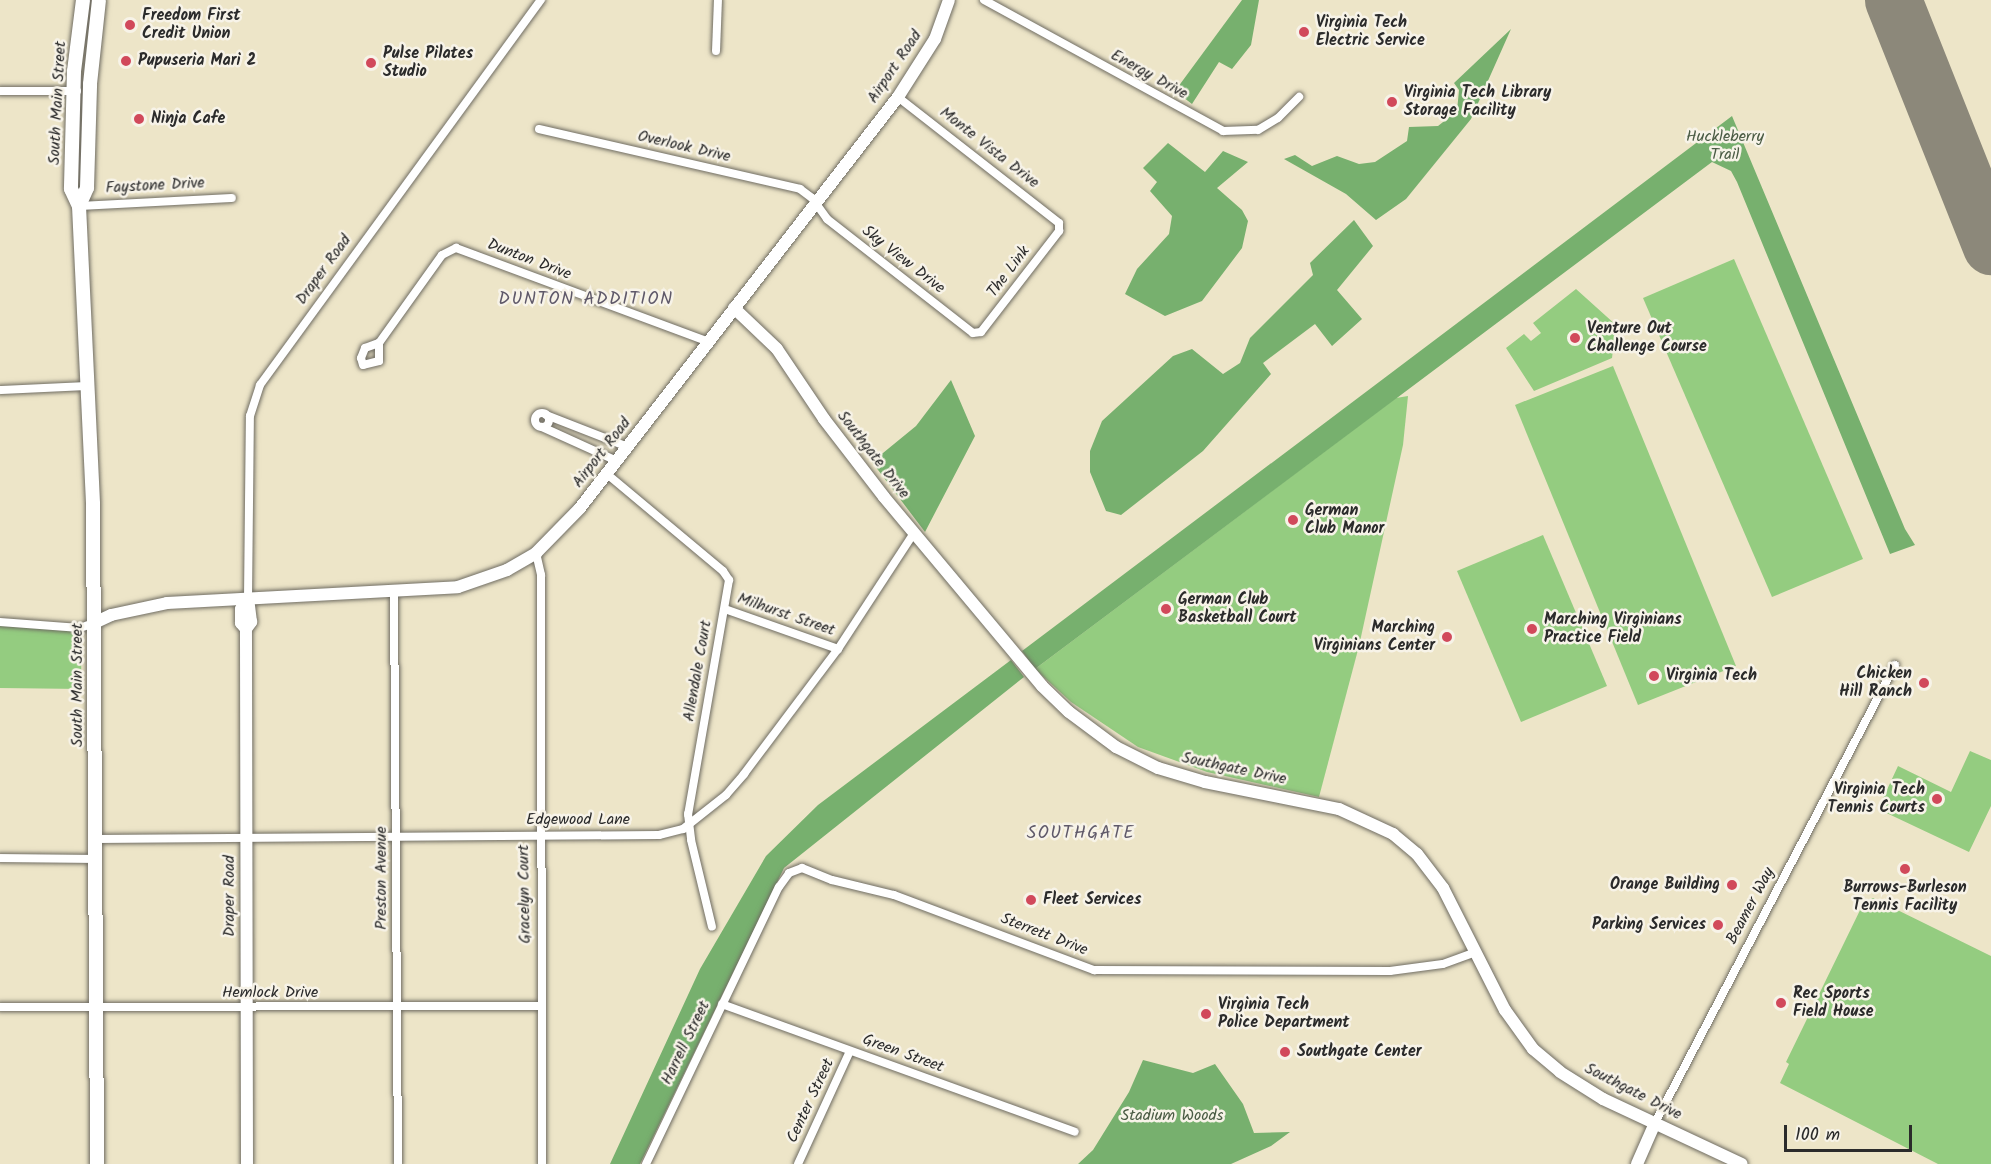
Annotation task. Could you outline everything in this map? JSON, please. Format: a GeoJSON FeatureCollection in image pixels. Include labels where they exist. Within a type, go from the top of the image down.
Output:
{"type":"FeatureCollection","features":[{"type":"Feature","properties":{"kind":"main road","name":"South Main Street"},"geometry":{"type":"LineString","coordinates":[[83,0],[73,91],[71,189],[79,206],[88,386],[94,623],[97,1164]]}},
{"type":"Feature","properties":{"kind":"main road","name":"South Main Street"},"geometry":{"type":"LineString","coordinates":[[79,206],[87,188],[89,92],[99,0]]}},
{"type":"Feature","properties":{"kind":"street","name":"Draper Road"},"geometry":{"type":"LineString","coordinates":[[247,1164],[246,628],[241,623],[240,609],[248,598],[250,416],[260,385],[541,0]]}},
{"type":"Feature","properties":{"kind":"street"},"geometry":{"type":"LineString","coordinates":[[716,51],[718,0]]}},
{"type":"Feature","properties":{"kind":"street","name":"Airport Road"},"geometry":{"type":"LineString","coordinates":[[94,623],[111,615],[167,603],[394,592],[470,584],[507,570],[536,553],[562,529],[608,474],[898,97],[935,39],[949,0]]}},
{"type":"Feature","properties":{"kind":"street","name":"Energy Drive"},"geometry":{"type":"LineString","coordinates":[[984,0],[1223,131],[1258,130],[1299,97]]}},
{"type":"Feature","properties":{"kind":"street"},"geometry":{"type":"LineString","coordinates":[[0,92],[89,92]]}},
{"type":"Feature","properties":{"kind":"street","name":"Monte Vista Drive"},"geometry":{"type":"LineString","coordinates":[[898,97],[1060,226]]}},
{"type":"Feature","properties":{"kind":"street","name":"Overlook Drive"},"geometry":{"type":"LineString","coordinates":[[539,129],[800,189],[816,203]]}},
{"type":"Feature","properties":{"kind":"street","name":"Faystone Drive"},"geometry":{"type":"LineString","coordinates":[[79,206],[232,198]]}},
{"type":"Feature","properties":{"kind":"street","name":"Sky View Drive"},"geometry":{"type":"LineString","coordinates":[[816,203],[826,219],[977,334]]}},
{"type":"Feature","properties":{"kind":"street","name":"The Link"},"geometry":{"type":"LineString","coordinates":[[977,334],[1060,226]]}},
{"type":"Feature","properties":{"kind":"street","name":"Dunton Drive"},"geometry":{"type":"LineString","coordinates":[[379,343],[442,255],[456,249],[709,342]]}},
{"type":"Feature","properties":{"kind":"street","name":"Southgate Drive"},"geometry":{"type":"LineString","coordinates":[[734,308],[777,349],[836,435],[914,534],[1042,686],[1116,747],[1179,775],[1319,804],[1375,823],[1412,849],[1443,888],[1505,1010],[1533,1049],[1574,1081],[1742,1164]]}},
{"type":"Feature","properties":{"kind":"street"},"geometry":{"type":"LineString","coordinates":[[0,390],[88,386]]}},
{"type":"Feature","properties":{"kind":"street"},"geometry":{"type":"LineString","coordinates":[[617,461],[542,427],[535,418],[546,415],[628,447]]}},
{"type":"Feature","properties":{"kind":"street","name":"Allendale Court"},"geometry":{"type":"LineString","coordinates":[[608,474],[723,571],[729,586],[688,826],[712,927]]}},
{"type":"Feature","properties":{"kind":"street","name":"Edgewood Lane"},"geometry":{"type":"LineString","coordinates":[[95,838],[659,835],[688,826],[744,774],[838,648],[914,534]]}},
{"type":"Feature","properties":{"kind":"street","name":"Gracelyn Court"},"geometry":{"type":"LineString","coordinates":[[536,553],[541,575],[542,1164]]}},
{"type":"Feature","properties":{"kind":"street","name":"Preston Avenue"},"geometry":{"type":"LineString","coordinates":[[394,592],[398,1164]]}},
{"type":"Feature","properties":{"kind":"street","name":"Milhurst Street"},"geometry":{"type":"LineString","coordinates":[[725,609],[838,648]]}},
{"type":"Feature","properties":{"kind":"street"},"geometry":{"type":"LineString","coordinates":[[0,622],[80,628],[94,623]]}},
{"type":"Feature","properties":{"kind":"street","name":"Beamer Way"},"geometry":{"type":"LineString","coordinates":[[1637,1164],[1655,1123],[1895,665]]}},
{"type":"Feature","properties":{"kind":"street"},"geometry":{"type":"LineString","coordinates":[[0,858],[95,859]]}},
{"type":"Feature","properties":{"kind":"street","name":"Sterrett Drive"},"geometry":{"type":"LineString","coordinates":[[755,936],[779,886],[789,873],[802,868],[832,880],[894,895],[1094,970],[1390,971],[1443,964],[1476,952]]}},
{"type":"Feature","properties":{"kind":"street","name":"Harrell Street"},"geometry":{"type":"LineString","coordinates":[[647,1164],[755,936]]}},
{"type":"Feature","properties":{"kind":"street","name":"Green Street"},"geometry":{"type":"LineString","coordinates":[[722,1004],[1075,1132]]}},
{"type":"Feature","properties":{"kind":"street","name":"Hemlock Drive"},"geometry":{"type":"LineString","coordinates":[[0,1007],[541,1006]]}},
{"type":"Feature","properties":{"kind":"street","name":"Center Street"},"geometry":{"type":"LineString","coordinates":[[798,1164],[850,1051]]}},
{"type":"Feature","properties":{"kind":"green space"},"geometry":{"type":"Polygon","coordinates":[[[1242,0],[1259,0],[1251,45],[1232,69],[1219,62],[1192,104],[1175,91],[1242,0]]]}},
{"type":"Feature","properties":{"kind":"green space"},"geometry":{"type":"Polygon","coordinates":[[[1511,29],[1471,119],[1406,199],[1376,220],[1346,194],[1284,159],[1295,155],[1312,166],[1337,156],[1359,164],[1375,162],[1407,141],[1409,127],[1438,126],[1457,111],[1459,90],[1454,83],[1511,29]]]}},
{"type":"Feature","properties":{"kind":"green space","name":"Huckleberry Trail"},"geometry":{"type":"Polygon","coordinates":[[[1732,116],[1905,529],[1915,545],[1890,554],[1737,182],[1731,171],[1712,162],[1035,669],[1022,651],[1732,116]]]}},
{"type":"Feature","properties":{"kind":"green space"},"geometry":{"type":"Polygon","coordinates":[[[1168,143],[1205,172],[1223,151],[1248,162],[1217,188],[1242,210],[1248,221],[1242,248],[1202,301],[1165,316],[1125,294],[1137,269],[1169,234],[1172,216],[1150,191],[1157,182],[1143,168],[1168,143]]]}},
{"type":"Feature","properties":{"kind":"green space"},"geometry":{"type":"Polygon","coordinates":[[[1354,220],[1373,246],[1337,290],[1362,319],[1332,346],[1315,324],[1263,363],[1271,374],[1203,451],[1121,515],[1106,511],[1090,472],[1090,451],[1102,421],[1173,356],[1192,349],[1223,374],[1240,363],[1250,338],[1313,275],[1310,263],[1354,220]]]}},
{"type":"Feature","properties":{"kind":"green space"},"geometry":{"type":"Polygon","coordinates":[[[1734,259],[1863,559],[1772,597],[1643,298],[1734,259]]]}},
{"type":"Feature","properties":{"kind":"green space","name":"Venture Out Challenge Course"},"geometry":{"type":"Polygon","coordinates":[[[1576,289],[1616,325],[1612,358],[1534,391],[1506,348],[1524,334],[1531,341],[1541,333],[1533,323],[1576,289]]]}},
{"type":"Feature","properties":{"kind":"green space"},"geometry":{"type":"Polygon","coordinates":[[[1613,366],[1736,666],[1638,705],[1515,405],[1613,366]]]}},
{"type":"Feature","properties":{"kind":"green space"},"geometry":{"type":"Polygon","coordinates":[[[951,380],[975,436],[925,532],[872,462],[916,426],[951,380]]]}},
{"type":"Feature","properties":{"kind":"green space"},"geometry":{"type":"Polygon","coordinates":[[[1408,396],[1403,445],[1359,646],[1319,797],[1207,772],[1138,747],[1071,702],[1035,669],[1396,398],[1408,396]]]}},
{"type":"Feature","properties":{"kind":"green space","name":"Marching Virginians Practice Field"},"geometry":{"type":"Polygon","coordinates":[[[1543,535],[1607,686],[1521,722],[1457,571],[1543,535]]]}},
{"type":"Feature","properties":{"kind":"green space"},"geometry":{"type":"Polygon","coordinates":[[[0,625],[80,632],[82,689],[0,688],[0,625]]]}},
{"type":"Feature","properties":{"kind":"green space"},"geometry":{"type":"Polygon","coordinates":[[[1011,660],[1024,677],[784,868],[640,1164],[610,1164],[700,969],[766,856],[818,805],[1011,660]]]}},
{"type":"Feature","properties":{"kind":"green space","name":"Virginia Tech Tennis Courts"},"geometry":{"type":"Polygon","coordinates":[[[1970,751],[1991,760],[1991,806],[1969,852],[1878,809],[1898,766],[1951,792],[1970,751]]]}},
{"type":"Feature","properties":{"kind":"green space"},"geometry":{"type":"Polygon","coordinates":[[[1873,898],[1991,956],[1991,1164],[1938,1164],[1780,1083],[1789,1064],[1786,1062],[1864,902],[1873,898]]]}},
{"type":"Feature","properties":{"kind":"green space","name":"Stadium Woods"},"geometry":{"type":"Polygon","coordinates":[[[1143,1060],[1193,1073],[1215,1064],[1243,1104],[1254,1133],[1290,1132],[1271,1146],[1231,1164],[1078,1164],[1093,1150],[1129,1092],[1143,1060]]]}},
{"type":"Feature","properties":{"kind":"runway"},"geometry":{"type":"LineString","coordinates":[[1893,0],[1991,246]]}},
{"type":"Feature","properties":{"kind":"place","name":"Freedom First Credit Union"},"geometry":{"type":"Point","coordinates":[130,25]}},
{"type":"Feature","properties":{"kind":"place","name":"Virginia Tech Electric Service"},"geometry":{"type":"Point","coordinates":[1304,32]}},
{"type":"Feature","properties":{"kind":"place","name":"Pupuseria Mari 2"},"geometry":{"type":"Point","coordinates":[126,61]}},
{"type":"Feature","properties":{"kind":"place","name":"Pulse Pilates Studio"},"geometry":{"type":"Point","coordinates":[371,63]}},
{"type":"Feature","properties":{"kind":"place","name":"Virginia Tech Library Storage Facility"},"geometry":{"type":"Point","coordinates":[1392,102]}},
{"type":"Feature","properties":{"kind":"place","name":"Ninja Cafe"},"geometry":{"type":"Point","coordinates":[139,119]}},
{"type":"Feature","properties":{"kind":"place","name":"Venture Out Challenge Course"},"geometry":{"type":"Point","coordinates":[1575,338]}},
{"type":"Feature","properties":{"kind":"place","name":"German Club Manor"},"geometry":{"type":"Point","coordinates":[1293,520]}},
{"type":"Feature","properties":{"kind":"place","name":"German Club Basketball Court"},"geometry":{"type":"Point","coordinates":[1166,609]}},
{"type":"Feature","properties":{"kind":"place","name":"Marching Virginians Practice Field"},"geometry":{"type":"Point","coordinates":[1532,629]}},
{"type":"Feature","properties":{"kind":"place","name":"Marching Virginians Center"},"geometry":{"type":"Point","coordinates":[1447,637]}},
{"type":"Feature","properties":{"kind":"place","name":"Virginia Tech"},"geometry":{"type":"Point","coordinates":[1654,676]}},
{"type":"Feature","properties":{"kind":"place","name":"Chicken Hill Ranch"},"geometry":{"type":"Point","coordinates":[1924,683]}},
{"type":"Feature","properties":{"kind":"place","name":"Virginia Tech Tennis Courts"},"geometry":{"type":"Point","coordinates":[1937,799]}},
{"type":"Feature","properties":{"kind":"place","name":"Burrows-Burleson Tennis Facility"},"geometry":{"type":"Point","coordinates":[1905,869]}},
{"type":"Feature","properties":{"kind":"place","name":"Orange Building"},"geometry":{"type":"Point","coordinates":[1732,885]}},
{"type":"Feature","properties":{"kind":"place","name":"Fleet Services"},"geometry":{"type":"Point","coordinates":[1031,900]}},
{"type":"Feature","properties":{"kind":"place","name":"Parking Services"},"geometry":{"type":"Point","coordinates":[1718,925]}},
{"type":"Feature","properties":{"kind":"place","name":"Rec Sports Field House"},"geometry":{"type":"Point","coordinates":[1781,1003]}},
{"type":"Feature","properties":{"kind":"place","name":"Virginia Tech Police Department"},"geometry":{"type":"Point","coordinates":[1206,1014]}},
{"type":"Feature","properties":{"kind":"place","name":"Southgate Center"},"geometry":{"type":"Point","coordinates":[1285,1052]}},
{"type":"Feature","properties":{"kind":"district","name":"DUNTON ADDITION"},"geometry":{"type":"Point","coordinates":[586,300]}},
{"type":"Feature","properties":{"kind":"district","name":"SOUTHGATE"},"geometry":{"type":"Point","coordinates":[1081,834]}}]}
